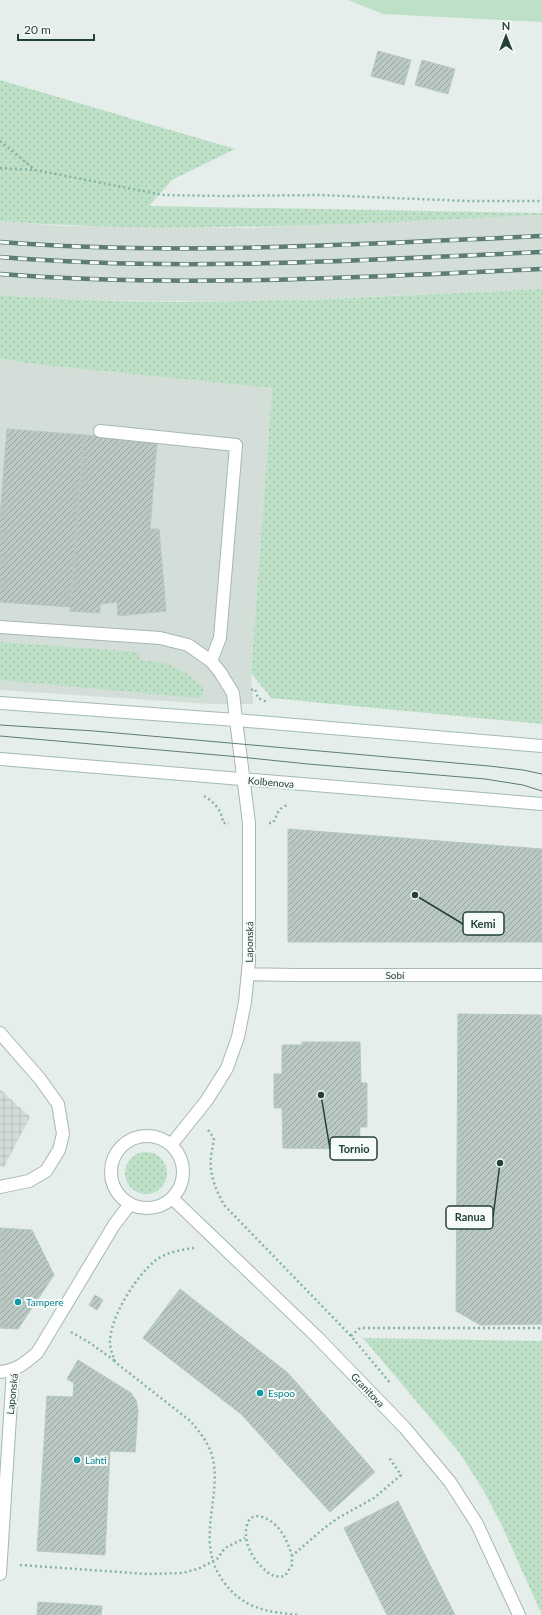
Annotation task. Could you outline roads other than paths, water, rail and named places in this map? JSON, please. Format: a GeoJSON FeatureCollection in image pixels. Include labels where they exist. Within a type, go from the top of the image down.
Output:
{"type":"FeatureCollection","features":[{"type":"Feature","properties":{"kind":"street"},"geometry":{"type":"LineString","coordinates":[[100,431],[236,445],[220,638],[211,661]]}},
{"type":"Feature","properties":{"kind":"street","name":"Laponská"},"geometry":{"type":"LineString","coordinates":[[0,627],[160,638],[188,645],[211,661],[233,693],[242,779],[249,823],[250,961],[245,1002],[238,1038],[227,1068],[207,1100],[171,1145]]}},
{"type":"Feature","properties":{"kind":"street"},"geometry":{"type":"LineString","coordinates":[[0,703],[236,720],[542,746]]}},
{"type":"Feature","properties":{"kind":"street","name":"Kolbenova"},"geometry":{"type":"LineString","coordinates":[[0,759],[542,804]]}},
{"type":"Feature","properties":{"kind":"street","name":"Sobí"},"geometry":{"type":"LineString","coordinates":[[248,974],[542,975]]}},
{"type":"Feature","properties":{"kind":"street"},"geometry":{"type":"LineString","coordinates":[[0,1033],[40,1079],[58,1104],[63,1134],[59,1150],[46,1171],[29,1181],[0,1187]]}},
{"type":"Feature","properties":{"kind":"street"},"geometry":{"type":"LineString","coordinates":[[140,1136],[151,1136],[162,1139],[171,1145],[179,1155],[183,1178],[179,1189],[172,1198],[163,1205],[152,1208],[141,1208],[130,1204],[121,1198],[114,1189],[110,1178],[110,1167],[114,1156],[120,1147],[129,1140],[140,1136]]}},
{"type":"Feature","properties":{"kind":"street","name":"Granitova"},"geometry":{"type":"LineString","coordinates":[[172,1198],[316,1337],[405,1428],[450,1482],[477,1524],[519,1615]]}},
{"type":"Feature","properties":{"kind":"street","name":"Laponská"},"geometry":{"type":"LineString","coordinates":[[0,1574],[12,1370],[25,1364],[37,1353],[114,1225],[130,1204]]}},
{"type":"Feature","properties":{"kind":"street"},"geometry":{"type":"LineString","coordinates":[[0,1372],[12,1370]]}},
{"type":"Feature","properties":{"kind":"tram line"},"geometry":{"type":"LineString","coordinates":[[0,725],[94,731],[489,766],[542,774]]}},
{"type":"Feature","properties":{"kind":"tram line"},"geometry":{"type":"LineString","coordinates":[[0,736],[485,779],[523,785],[542,791]]}},
{"type":"Feature","properties":{"kind":"railway"},"geometry":{"type":"LineString","coordinates":[[0,242],[68,246],[203,248],[339,245],[542,236]]}},
{"type":"Feature","properties":{"kind":"railway"},"geometry":{"type":"LineString","coordinates":[[0,257],[135,264],[203,264],[339,261],[542,252]]}},
{"type":"Feature","properties":{"kind":"railway"},"geometry":{"type":"LineString","coordinates":[[0,274],[68,278],[203,281],[339,278],[542,269]]}},
{"type":"Feature","properties":{"kind":"place","name":"Kemi"},"geometry":{"type":"Point","coordinates":[415,895]}},
{"type":"Feature","properties":{"kind":"place","name":"Tornio"},"geometry":{"type":"Point","coordinates":[321,1095]}},
{"type":"Feature","properties":{"kind":"place","name":"Ranua"},"geometry":{"type":"Point","coordinates":[500,1163]}},
{"type":"Feature","properties":{"kind":"place","name":"Tampere"},"geometry":{"type":"Point","coordinates":[18,1302]}},
{"type":"Feature","properties":{"kind":"place","name":"Espoo"},"geometry":{"type":"Point","coordinates":[260,1393]}},
{"type":"Feature","properties":{"kind":"place","name":"Lahti"},"geometry":{"type":"Point","coordinates":[77,1460]}}]}
